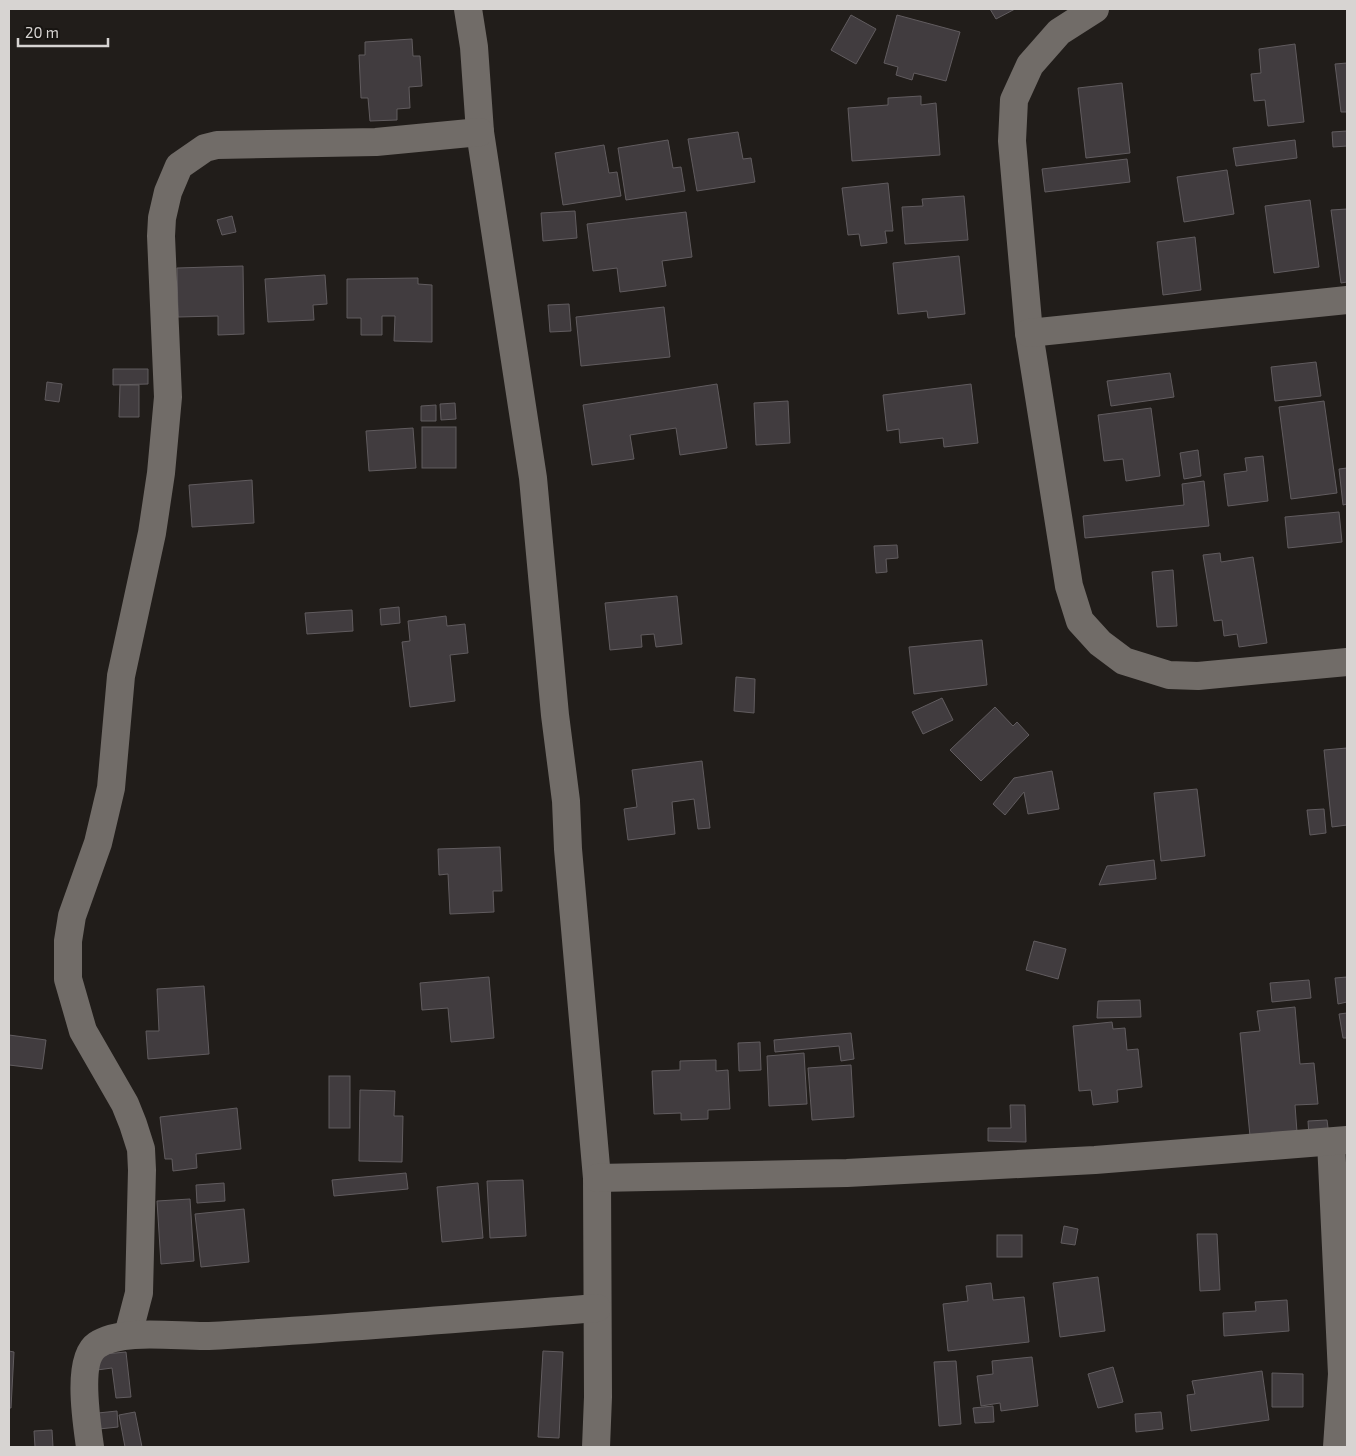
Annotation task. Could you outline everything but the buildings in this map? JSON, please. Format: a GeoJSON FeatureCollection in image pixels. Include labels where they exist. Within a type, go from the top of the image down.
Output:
{"type":"FeatureCollection","features":[{"type":"Feature","properties":{"kind":"street"},"geometry":{"type":"LineString","coordinates":[[468,9],[474,47],[480,132],[533,478],[555,715],[566,801],[568,849],[597,1178],[598,1397],[596,1447]]}},
{"type":"Feature","properties":{"kind":"street"},"geometry":{"type":"LineString","coordinates":[[1095,9],[1059,32],[1030,65],[1014,100],[1012,141],[1029,333],[1069,586],[1080,621],[1100,643],[1124,661],[1169,675],[1198,676],[1347,662]]}},
{"type":"Feature","properties":{"kind":"street"},"geometry":{"type":"LineString","coordinates":[[128,1335],[139,1293],[141,1149],[125,1104],[83,1031],[68,978],[67,948],[72,916],[98,843],[111,788],[121,676],[152,534],[161,473],[168,397],[161,236],[168,192],[179,166],[206,148],[217,145],[376,142],[480,132]]}},
{"type":"Feature","properties":{"kind":"street"},"geometry":{"type":"LineString","coordinates":[[1029,333],[1347,300]]}},
{"type":"Feature","properties":{"kind":"street"},"geometry":{"type":"LineString","coordinates":[[597,1178],[848,1173],[1095,1160],[1339,1141],[1342,1374],[1337,1447]]}},
{"type":"Feature","properties":{"kind":"street"},"geometry":{"type":"LineString","coordinates":[[90,1447],[85,1410],[85,1375],[90,1352],[98,1344],[128,1335],[206,1336],[597,1308]]}}]}
